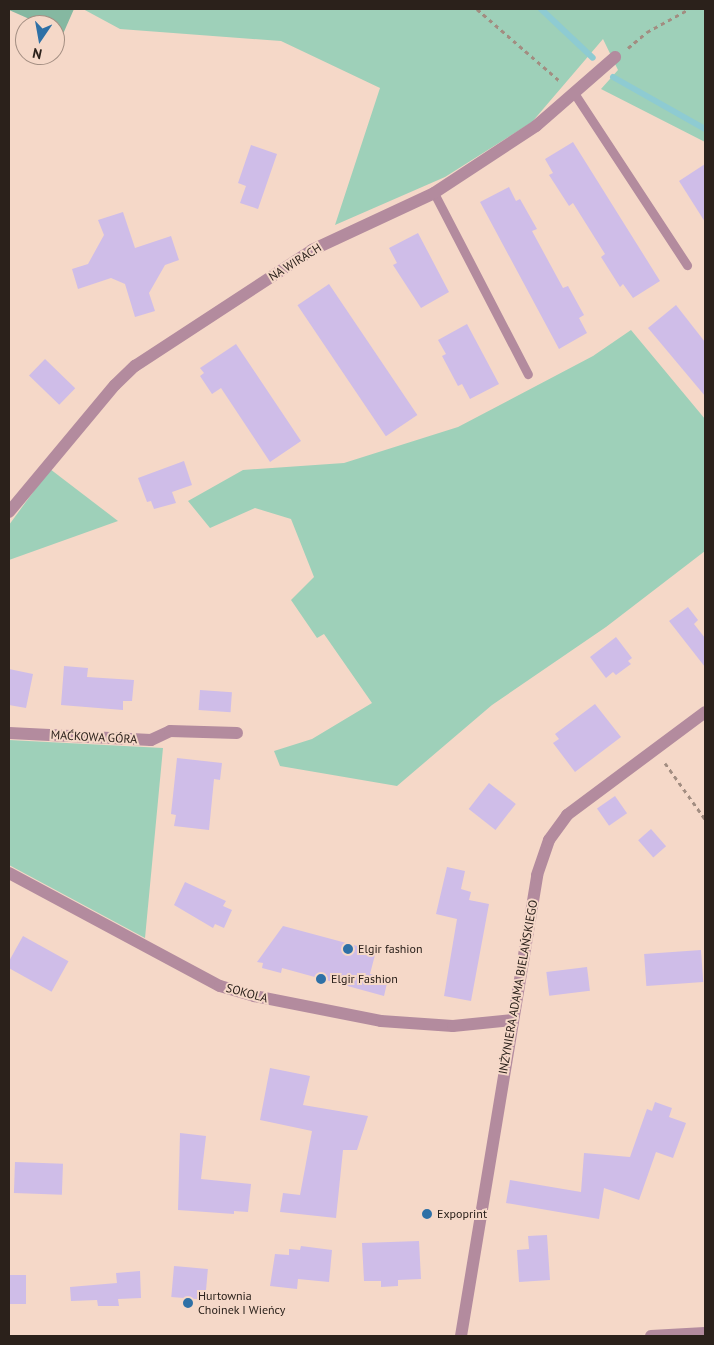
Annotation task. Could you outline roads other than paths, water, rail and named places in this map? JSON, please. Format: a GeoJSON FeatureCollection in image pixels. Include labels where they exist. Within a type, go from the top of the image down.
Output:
{"type":"FeatureCollection","features":[{"type":"Feature","properties":{"kind":"street","name":"NA WIRACH"},"geometry":{"type":"LineString","coordinates":[[9,512],[115,385],[135,366],[312,250],[434,193],[536,126],[615,57]]}},
{"type":"Feature","properties":{"kind":"street","name":"INŻYNIERA ADAMA BIELAŃSKIEGO"},"geometry":{"type":"LineString","coordinates":[[461,1336],[537,875],[549,840],[567,815],[705,712]]}},
{"type":"Feature","properties":{"kind":"street","name":"MAĆKOWA GÓRA"},"geometry":{"type":"LineString","coordinates":[[9,734],[151,740],[170,731],[237,733]]}},
{"type":"Feature","properties":{"kind":"street","name":"SOKOLA"},"geometry":{"type":"LineString","coordinates":[[9,873],[220,986],[246,994],[381,1021],[453,1026],[512,1020]]}},
{"type":"Feature","properties":{"kind":"street"},"geometry":{"type":"LineString","coordinates":[[652,1336],[705,1333]]}},
{"type":"Feature","properties":{"kind":"lane"},"geometry":{"type":"LineString","coordinates":[[574,93],[687,265]]}},
{"type":"Feature","properties":{"kind":"lane"},"geometry":{"type":"LineString","coordinates":[[434,193],[528,374]]}},
{"type":"Feature","properties":{"kind":"waterway"},"geometry":{"type":"LineString","coordinates":[[541,9],[593,58]]}},
{"type":"Feature","properties":{"kind":"waterway"},"geometry":{"type":"LineString","coordinates":[[613,77],[705,129]]}},
{"type":"Feature","properties":{"kind":"place","name":"Elgir fashion"},"geometry":{"type":"Point","coordinates":[348,949]}},
{"type":"Feature","properties":{"kind":"place","name":"Elgir Fashion"},"geometry":{"type":"Point","coordinates":[321,979]}},
{"type":"Feature","properties":{"kind":"place","name":"Expoprint"},"geometry":{"type":"Point","coordinates":[427,1214]}},
{"type":"Feature","properties":{"kind":"place","name":"Hurtownia Choinek I Wieńcy"},"geometry":{"type":"Point","coordinates":[188,1303]}}]}
